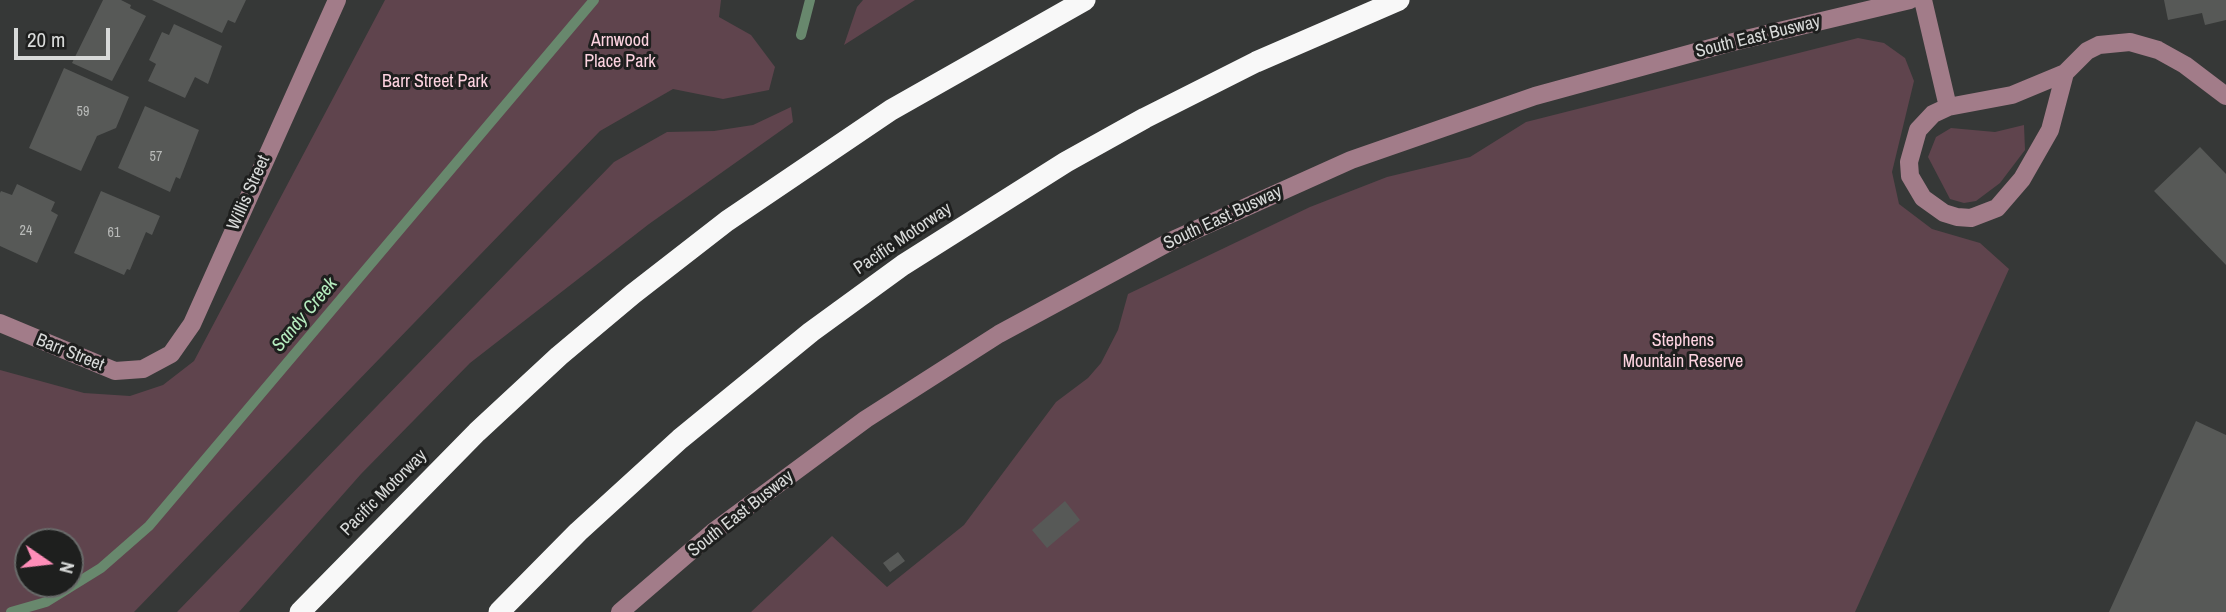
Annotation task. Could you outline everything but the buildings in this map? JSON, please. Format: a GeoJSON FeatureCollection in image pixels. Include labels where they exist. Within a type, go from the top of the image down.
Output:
{"type":"FeatureCollection","features":[{"type":"Feature","properties":{"kind":"highway","name":"Pacific Motorway"},"geometry":{"type":"LineString","coordinates":[[300,612],[477,432],[559,356],[643,286],[727,221],[891,110],[1084,0]]}},
{"type":"Feature","properties":{"kind":"highway","name":"Pacific Motorway"},"geometry":{"type":"LineString","coordinates":[[499,612],[578,532],[680,439],[811,332],[903,265],[1000,202],[1145,118],[1256,62],[1399,0]]}},
{"type":"Feature","properties":{"kind":"street","name":"Willis Street"},"geometry":{"type":"LineString","coordinates":[[143,369],[171,354],[191,324],[337,0]]}},
{"type":"Feature","properties":{"kind":"street","name":"South East Busway"},"geometry":{"type":"LineString","coordinates":[[620,612],[713,533],[866,419],[999,334],[1173,240],[1351,160],[1535,96],[1729,43],[1910,0]]}},
{"type":"Feature","properties":{"kind":"street"},"geometry":{"type":"LineString","coordinates":[[1923,0],[1948,107]]}},
{"type":"Feature","properties":{"kind":"street"},"geometry":{"type":"LineString","coordinates":[[2065,74],[2050,130],[2008,197],[1985,214],[1971,218],[1944,213],[1923,198],[1910,176],[1911,146],[1918,130],[1933,114],[1948,107],[2012,95],[2065,74],[2087,51],[2099,45],[2130,42],[2169,55],[2226,96]]}},
{"type":"Feature","properties":{"kind":"street","name":"Barr Street"},"geometry":{"type":"LineString","coordinates":[[0,323],[101,367],[130,372],[143,369]]}},
{"type":"Feature","properties":{"kind":"green space","name":"Barr Street Park"},"geometry":{"type":"Polygon","coordinates":[[[385,0],[721,0],[719,17],[751,35],[775,67],[769,90],[723,99],[673,89],[600,131],[134,612],[0,612],[0,370],[84,393],[130,396],[163,385],[194,361],[385,0]]]}},
{"type":"Feature","properties":{"kind":"green space"},"geometry":{"type":"Polygon","coordinates":[[[863,0],[915,0],[844,45],[857,7],[863,0]]]}},
{"type":"Feature","properties":{"kind":"green space","name":"Stephens Mountain Reserve"},"geometry":{"type":"Polygon","coordinates":[[[1858,38],[1884,43],[1905,58],[1914,81],[1892,172],[1899,204],[1932,229],[1980,243],[2009,269],[1855,612],[751,612],[832,536],[887,587],[964,525],[1056,402],[1088,378],[1101,363],[1118,330],[1128,294],[1310,207],[1387,177],[1470,157],[1526,122],[1858,38]]]}},
{"type":"Feature","properties":{"kind":"green space"},"geometry":{"type":"Polygon","coordinates":[[[791,107],[793,122],[649,224],[470,363],[361,474],[239,612],[177,612],[614,162],[667,132],[714,131],[753,125],[791,107]]]}},
{"type":"Feature","properties":{"kind":"green space"},"geometry":{"type":"Polygon","coordinates":[[[2024,125],[2025,150],[2000,183],[1976,201],[1964,203],[1950,199],[1928,157],[1936,137],[1951,128],[1995,132],[2024,125]]]}},
{"type":"Feature","properties":{"kind":"waterway","name":"Sandy Creek"},"geometry":{"type":"LineString","coordinates":[[11,612],[46,602],[101,568],[149,526],[594,0]]}},
{"type":"Feature","properties":{"kind":"waterway"},"geometry":{"type":"LineString","coordinates":[[801,35],[810,0]]}},
{"type":"Feature","properties":{"kind":"park label","name":"Arnwood Place Park"},"geometry":{"type":"Point","coordinates":[620,51]}}]}
